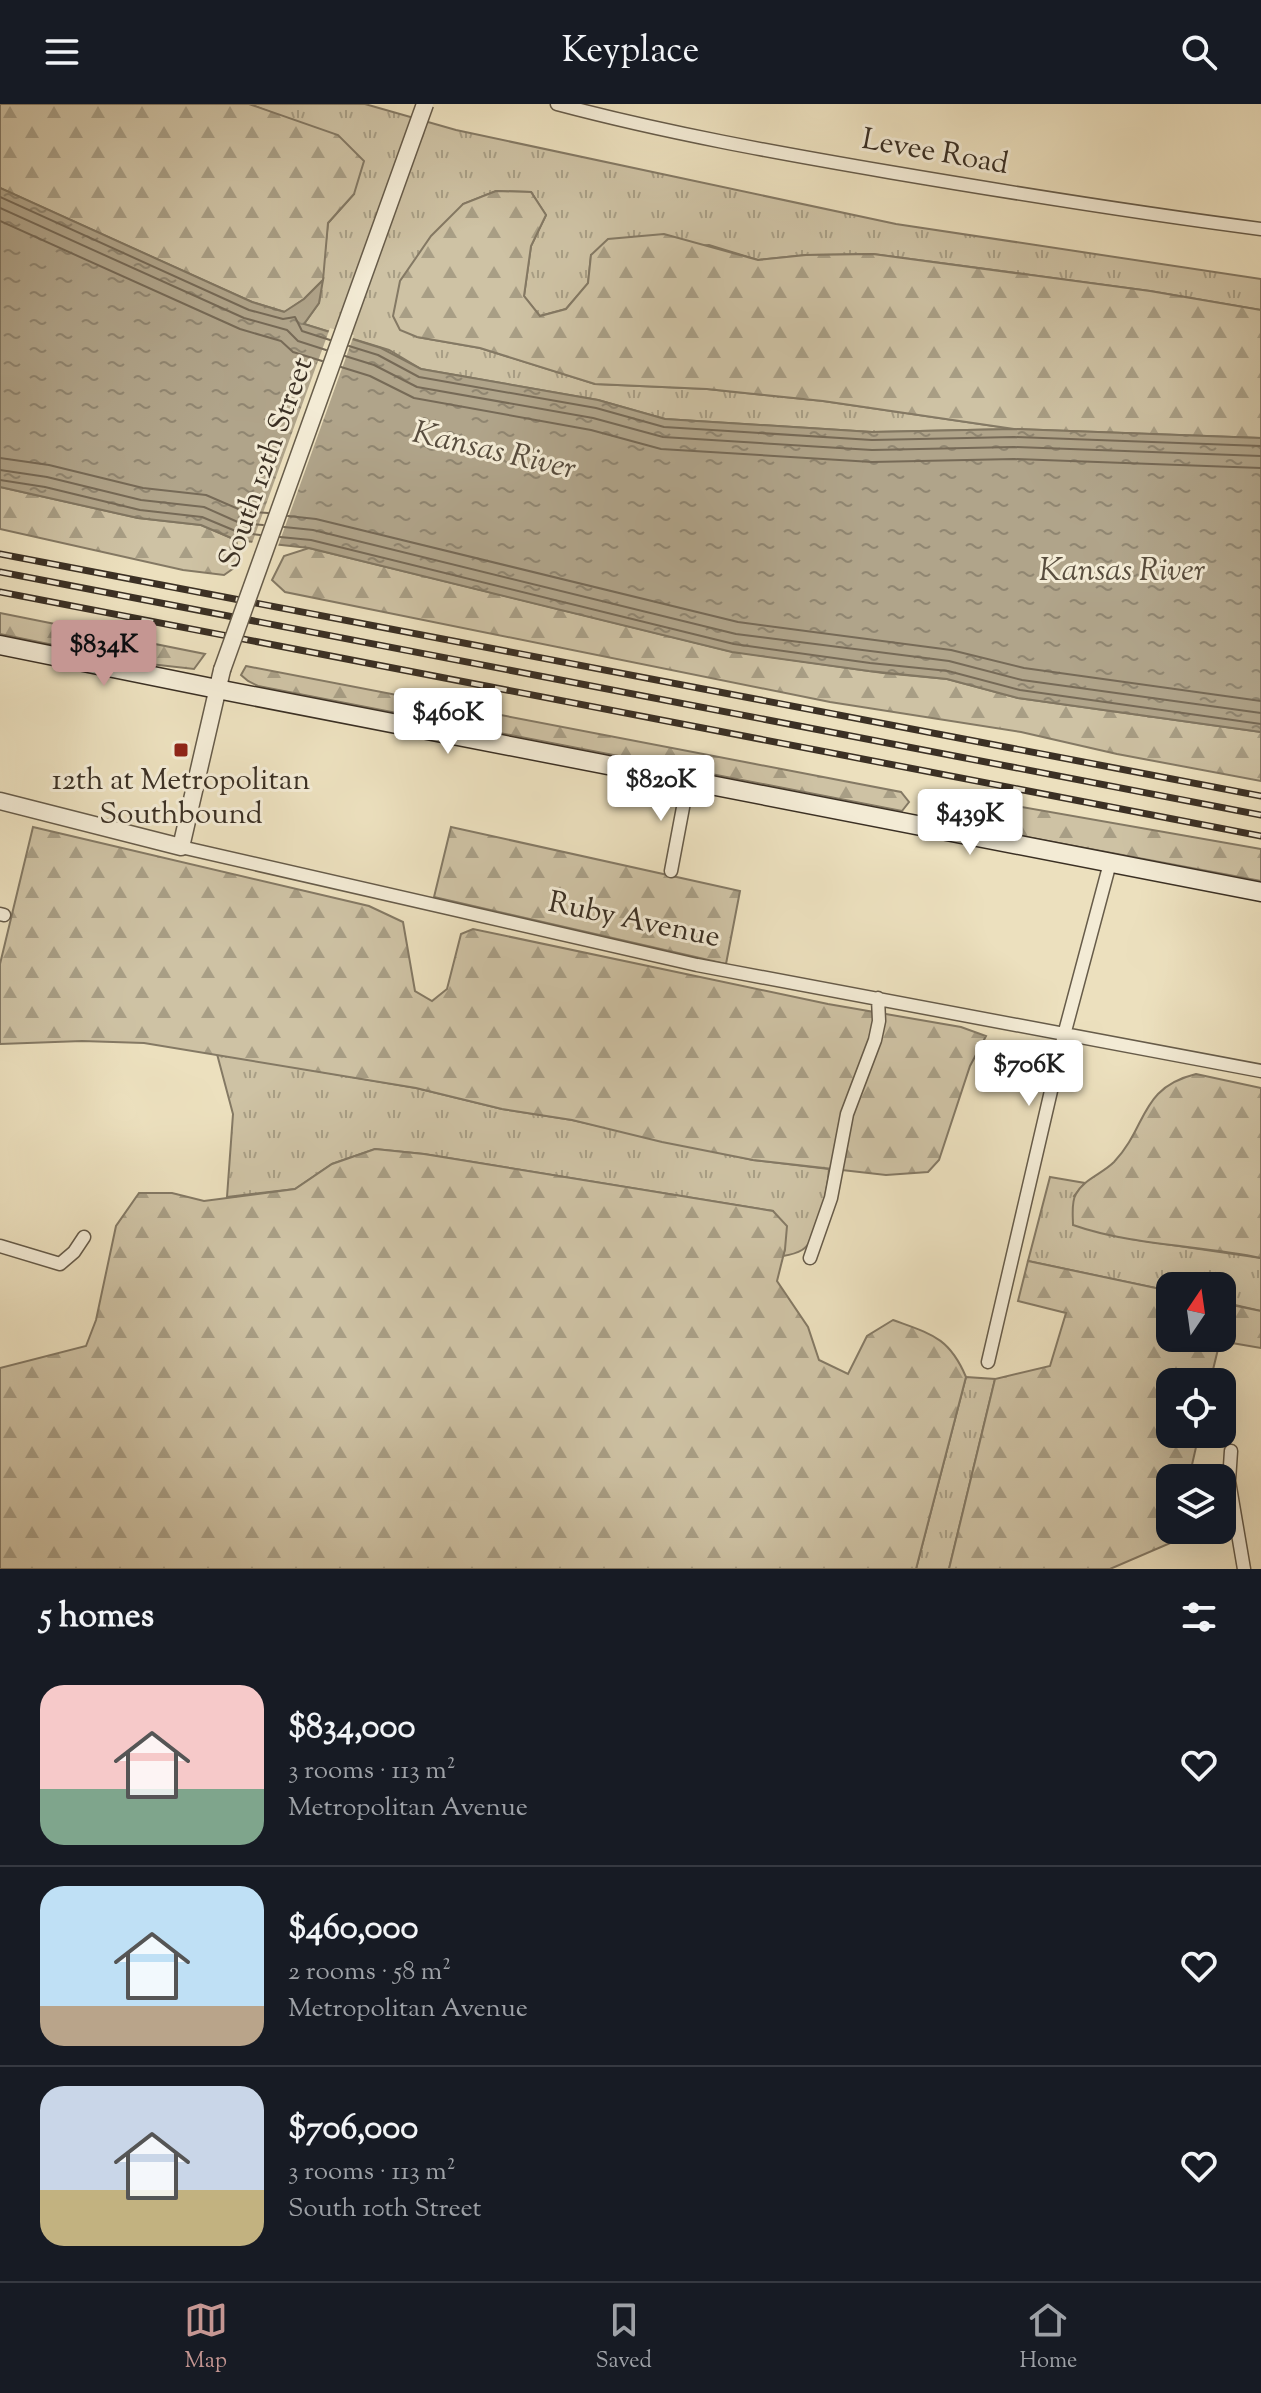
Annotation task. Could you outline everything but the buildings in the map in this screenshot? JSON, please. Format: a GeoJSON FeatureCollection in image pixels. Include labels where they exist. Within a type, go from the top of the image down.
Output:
{"type":"FeatureCollection","features":[{"type":"Feature","properties":{"kind":"main road"},"geometry":{"type":"LineString","coordinates":[[0,645],[1261,892]]}},
{"type":"Feature","properties":{"kind":"street","name":"South 12th Street"},"geometry":{"type":"LineString","coordinates":[[181,847],[222,670],[425,104]]}},
{"type":"Feature","properties":{"kind":"street","name":"Levee Road"},"geometry":{"type":"LineString","coordinates":[[557,104],[633,124],[821,160],[1107,209],[1261,229]]}},
{"type":"Feature","properties":{"kind":"street"},"geometry":{"type":"LineString","coordinates":[[671,871],[688,781]]}},
{"type":"Feature","properties":{"kind":"street","name":"Ruby Avenue"},"geometry":{"type":"LineString","coordinates":[[0,801],[181,847],[659,958],[1261,1071]]}},
{"type":"Feature","properties":{"kind":"street"},"geometry":{"type":"LineString","coordinates":[[988,1362],[1064,1035],[1110,863]]}},
{"type":"Feature","properties":{"kind":"street"},"geometry":{"type":"LineString","coordinates":[[810,1258],[831,1198],[847,1114],[875,1040],[879,1021],[878,998]]}},
{"type":"Feature","properties":{"kind":"street"},"geometry":{"type":"LineString","coordinates":[[0,1246],[60,1264],[74,1252],[84,1237]]}},
{"type":"Feature","properties":{"kind":"street"},"geometry":{"type":"LineString","coordinates":[[1231,1451],[1229,1481],[1244,1569]]}},
{"type":"Feature","properties":{"kind":"green space"},"geometry":{"type":"Polygon","coordinates":[[[0,104],[249,104],[338,135],[364,161],[354,194],[328,223],[323,280],[285,312],[252,302],[0,188],[0,104]]]}},
{"type":"Feature","properties":{"kind":"green space"},"geometry":{"type":"Polygon","coordinates":[[[249,104],[365,104],[456,130],[896,224],[1261,279],[1261,310],[1150,291],[873,254],[806,255],[758,260],[709,245],[591,255],[588,284],[566,309],[540,316],[524,296],[531,246],[546,215],[531,192],[496,191],[463,204],[417,337],[480,348],[595,384],[707,389],[823,401],[1014,429],[872,432],[665,419],[598,400],[421,369],[389,350],[304,324],[319,303],[328,223],[354,194],[283,117],[249,104]]]}},
{"type":"Feature","properties":{"kind":"green space"},"geometry":{"type":"Polygon","coordinates":[[[496,191],[531,192],[546,215],[531,246],[524,296],[540,316],[566,309],[588,283],[591,255],[608,239],[664,234],[758,260],[806,255],[873,254],[1150,291],[1261,310],[1261,438],[1014,429],[823,401],[707,389],[595,384],[480,348],[417,337],[400,330],[393,316],[400,281],[431,236],[463,204],[496,191]]]}},
{"type":"Feature","properties":{"kind":"green space"},"geometry":{"type":"Polygon","coordinates":[[[0,487],[138,518],[201,525],[236,540],[241,563],[224,575],[183,570],[0,529],[0,487]]]}},
{"type":"Feature","properties":{"kind":"green space"},"geometry":{"type":"Polygon","coordinates":[[[309,548],[729,651],[947,679],[1018,698],[1261,732],[1261,781],[1021,732],[830,702],[285,592],[272,580],[284,556],[309,548]]]}},
{"type":"Feature","properties":{"kind":"green space"},"geometry":{"type":"Polygon","coordinates":[[[0,613],[205,654],[194,669],[141,663],[0,634],[0,613]]]}},
{"type":"Feature","properties":{"kind":"green space"},"geometry":{"type":"Polygon","coordinates":[[[246,666],[901,792],[909,802],[902,811],[258,686],[241,675],[246,666]]]}},
{"type":"Feature","properties":{"kind":"green space"},"geometry":{"type":"Polygon","coordinates":[[[988,801],[1261,849],[1261,881],[979,828],[988,801]]]}},
{"type":"Feature","properties":{"kind":"green space"},"geometry":{"type":"Polygon","coordinates":[[[33,827],[369,906],[403,922],[415,991],[432,1001],[447,989],[461,934],[473,929],[828,1004],[961,1027],[986,1036],[970,1066],[939,1160],[928,1172],[886,1175],[753,1160],[572,1120],[502,1109],[416,1088],[144,1043],[82,1041],[0,1044],[0,964],[33,827]]]}},
{"type":"Feature","properties":{"kind":"green space"},"geometry":{"type":"Polygon","coordinates":[[[451,827],[740,891],[726,964],[434,897],[451,827]]]}},
{"type":"Feature","properties":{"kind":"green space"},"geometry":{"type":"Polygon","coordinates":[[[217,1054],[416,1088],[502,1109],[572,1120],[753,1160],[829,1169],[827,1188],[808,1245],[783,1256],[785,1249],[773,1211],[424,1154],[375,1149],[332,1164],[295,1189],[227,1197],[233,1114],[217,1054]]]}},
{"type":"Feature","properties":{"kind":"green space"},"geometry":{"type":"Polygon","coordinates":[[[1196,1074],[1261,1088],[1261,1258],[1119,1237],[1073,1225],[1073,1201],[1079,1189],[1114,1162],[1146,1110],[1164,1089],[1196,1074]]]}},
{"type":"Feature","properties":{"kind":"green space"},"geometry":{"type":"Polygon","coordinates":[[[375,1149],[424,1154],[773,1211],[787,1226],[777,1281],[808,1327],[819,1360],[848,1374],[867,1336],[893,1320],[918,1329],[945,1345],[966,1377],[916,1569],[0,1569],[0,1368],[86,1346],[96,1320],[116,1226],[139,1193],[172,1193],[204,1201],[295,1189],[332,1164],[375,1149]]]}},
{"type":"Feature","properties":{"kind":"green space"},"geometry":{"type":"Polygon","coordinates":[[[1050,1177],[1085,1183],[1074,1196],[1131,1239],[1261,1258],[1261,1311],[1236,1305],[1236,1272],[1156,1272],[1156,1288],[1028,1261],[1050,1177]]]}},
{"type":"Feature","properties":{"kind":"green space"},"geometry":{"type":"Polygon","coordinates":[[[1028,1261],[1156,1288],[1156,1352],[1217,1352],[1213,1368],[1156,1368],[1156,1448],[1196,1448],[1192,1464],[1156,1464],[1156,1544],[1168,1544],[1110,1569],[949,1569],[995,1379],[1050,1366],[1066,1313],[1018,1301],[1028,1261]]]}},
{"type":"Feature","properties":{"kind":"green space"},"geometry":{"type":"Polygon","coordinates":[[[1236,1306],[1261,1311],[1261,1348],[1236,1344],[1236,1306]]]}},
{"type":"Feature","properties":{"kind":"green space"},"geometry":{"type":"Polygon","coordinates":[[[966,1377],[995,1379],[949,1569],[916,1569],[966,1377]]]}},
{"type":"Feature","properties":{"kind":"water","name":"Kansas River"},"geometry":{"type":"Polygon","coordinates":[[[0,188],[252,302],[284,312],[304,299],[323,280],[319,303],[304,324],[381,348],[421,369],[598,400],[665,419],[872,432],[1014,429],[1261,438],[1261,732],[1018,698],[947,679],[732,652],[309,548],[236,540],[201,525],[138,518],[0,487],[0,188]]]}},
{"type":"Feature","properties":{"kind":"pier"},"geometry":{"type":"Polygon","coordinates":[[[330,328],[354,335],[277,549],[251,546],[330,328]]]}},
{"type":"Feature","properties":{"kind":"railway"},"geometry":{"type":"LineString","coordinates":[[0,554],[1261,796]]}},
{"type":"Feature","properties":{"kind":"railway"},"geometry":{"type":"LineString","coordinates":[[0,572],[1261,815]]}},
{"type":"Feature","properties":{"kind":"railway"},"geometry":{"type":"LineString","coordinates":[[0,592],[1261,836]]}},
{"type":"Feature","properties":{"kind":"place","name":"12th at Metropolitan Southbound"},"geometry":{"type":"Point","coordinates":[181,750]}}]}
